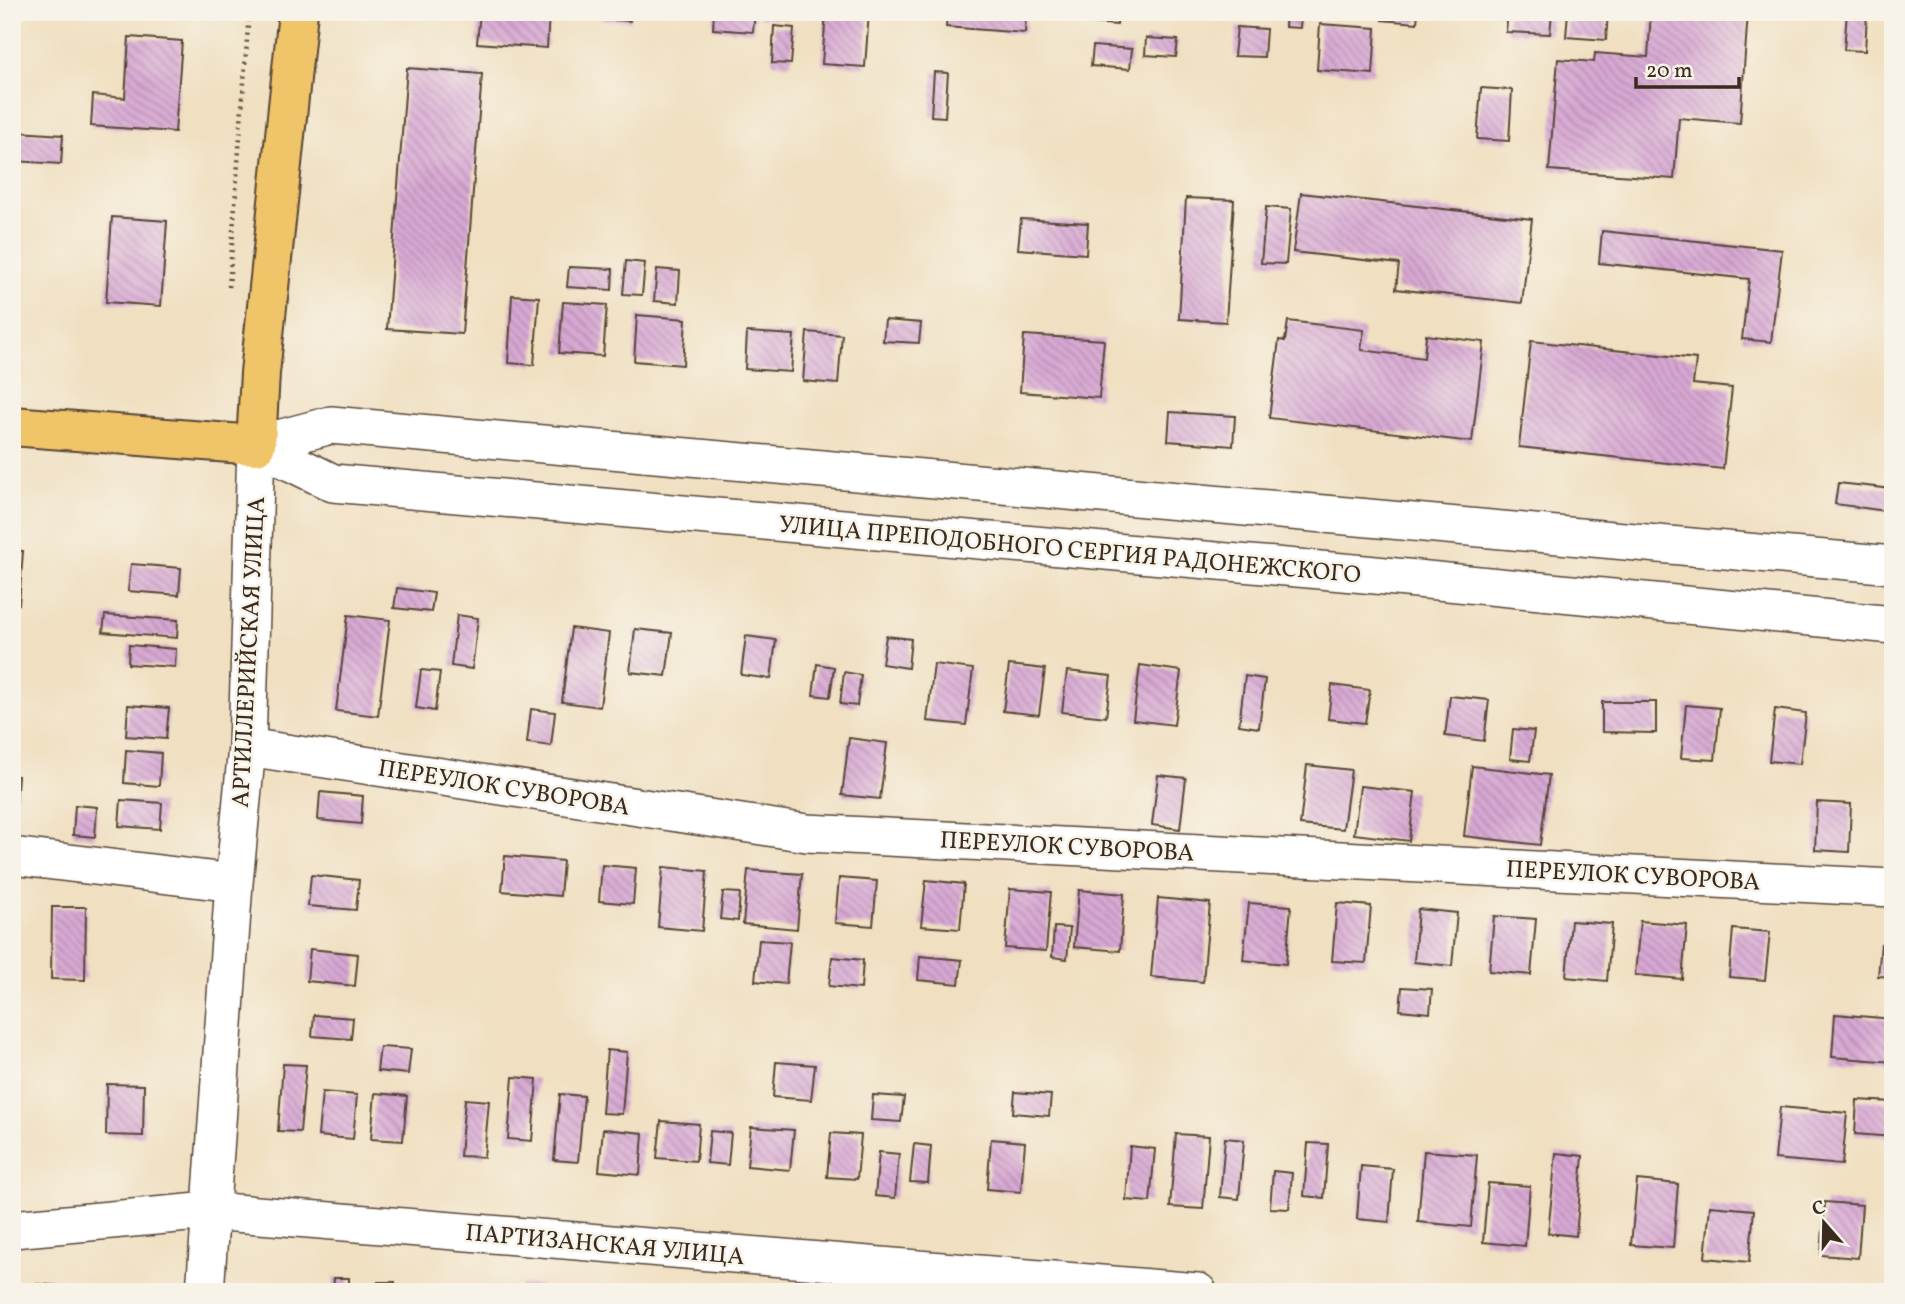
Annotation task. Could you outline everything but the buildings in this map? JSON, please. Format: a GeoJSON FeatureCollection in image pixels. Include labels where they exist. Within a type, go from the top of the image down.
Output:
{"type":"FeatureCollection","features":[{"type":"Feature","properties":{"kind":"main road","name":"АРТИЛЛЕРИЙСКАЯ УЛИЦА"},"geometry":{"type":"LineString","coordinates":[[256,445],[260,373],[299,12]]}},
{"type":"Feature","properties":{"kind":"main road","name":"УЛИЦА ПРЕПОДОБНОГО СЕРГИЯ РАДОНЕЖСКОГО"},"geometry":{"type":"LineString","coordinates":[[12,426],[256,445]]}},
{"type":"Feature","properties":{"kind":"street","name":"УЛИЦА ПРЕПОДОБНОГО СЕРГИЯ РАДОНЕЖСКОГО"},"geometry":{"type":"LineString","coordinates":[[256,445],[331,425],[1893,565]]}},
{"type":"Feature","properties":{"kind":"street","name":"УЛИЦА ПРЕПОДОБНОГО СЕРГИЯ РАДОНЕЖСКОГО"},"geometry":{"type":"LineString","coordinates":[[256,445],[333,483],[1379,575],[1893,625]]}},
{"type":"Feature","properties":{"kind":"street","name":"АРТИЛЛЕРИЙСКАЯ УЛИЦА"},"geometry":{"type":"LineString","coordinates":[[205,1292],[234,883],[247,747],[256,445]]}},
{"type":"Feature","properties":{"kind":"street","name":"ПЕРЕУЛОК СУВОРОВА"},"geometry":{"type":"LineString","coordinates":[[247,747],[807,833],[1893,888]]}},
{"type":"Feature","properties":{"kind":"street"},"geometry":{"type":"LineString","coordinates":[[12,856],[234,883]]}},
{"type":"Feature","properties":{"kind":"street","name":"ПАРТИЗАНСКАЯ УЛИЦА"},"geometry":{"type":"LineString","coordinates":[[12,1229],[210,1212],[1198,1292]]}}]}
